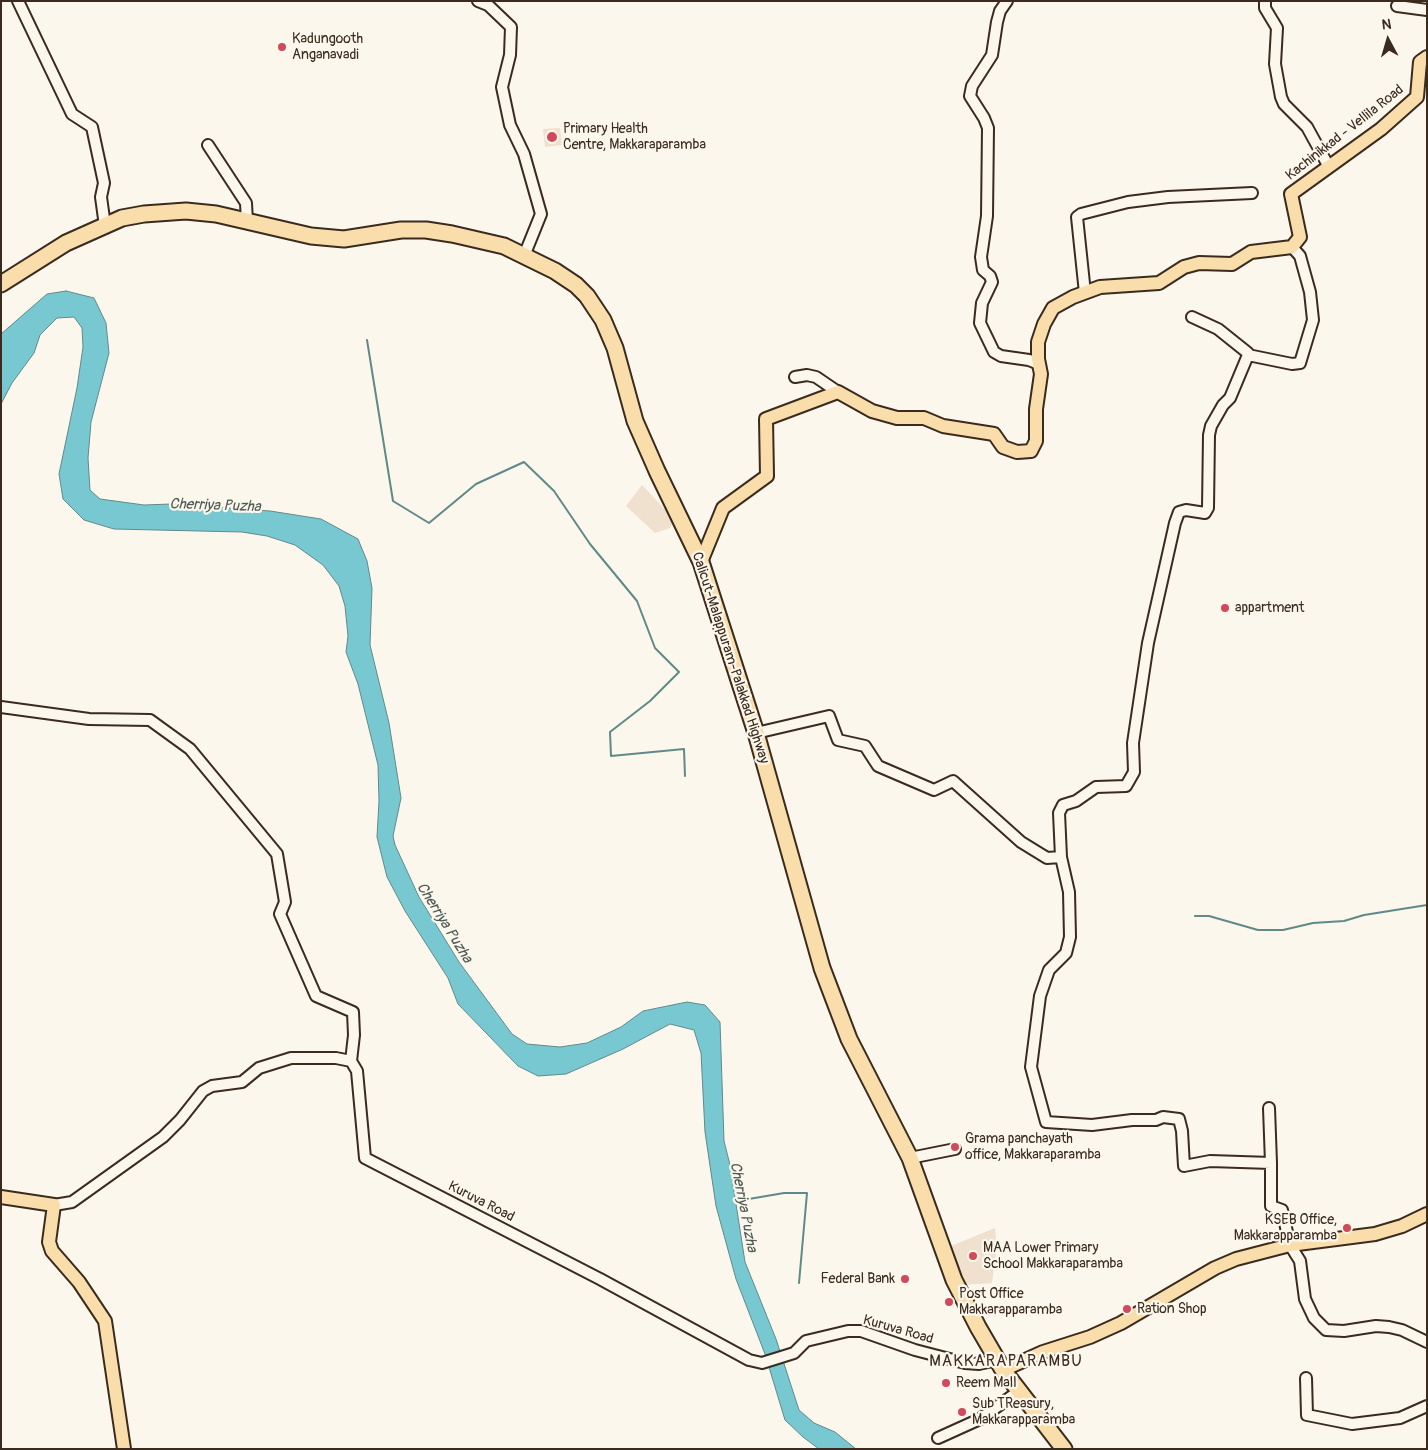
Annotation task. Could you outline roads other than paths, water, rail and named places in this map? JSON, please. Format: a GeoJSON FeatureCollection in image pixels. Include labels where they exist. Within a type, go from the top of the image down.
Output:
{"type":"FeatureCollection","features":[{"type":"Feature","properties":{"kind":"highway","name":"Calicut-Malappuram-Palakkad Highway"},"geometry":{"type":"LineString","coordinates":[[1,284],[66,243],[122,218],[167,211],[216,214],[310,236],[344,239],[401,230],[426,230],[504,246],[555,271],[576,285],[587,296],[603,320],[615,348],[635,421],[701,562],[756,733],[822,968],[849,1039],[910,1158],[954,1280],[1000,1365],[1064,1449]]}},
{"type":"Feature","properties":{"kind":"main road","name":"Kachinikkad - Vellila Road"},"geometry":{"type":"LineString","coordinates":[[1292,247],[1300,237],[1291,194],[1380,129],[1417,96],[1420,62],[1427,56]]}},
{"type":"Feature","properties":{"kind":"main road"},"geometry":{"type":"LineString","coordinates":[[701,562],[723,508],[767,476],[766,419],[838,392],[872,411],[897,418],[924,418],[943,426],[994,434],[1003,447],[1017,452],[1031,450],[1036,442],[1036,409],[1042,374],[1039,364],[1038,342],[1044,324],[1053,308],[1073,297],[1100,287],[1159,283],[1184,267],[1198,263],[1232,264],[1251,252],[1292,247]]}},
{"type":"Feature","properties":{"kind":"main road"},"geometry":{"type":"LineString","coordinates":[[1,1197],[54,1205],[49,1242],[52,1251],[79,1282],[105,1321],[124,1449]]}},
{"type":"Feature","properties":{"kind":"main road"},"geometry":{"type":"LineString","coordinates":[[1000,1365],[1090,1337],[1215,1268],[1255,1253],[1375,1234],[1402,1226],[1427,1214]]}},
{"type":"Feature","properties":{"kind":"street"},"geometry":{"type":"LineString","coordinates":[[18,1],[72,114],[92,127],[104,183],[102,197],[105,226]]}},
{"type":"Feature","properties":{"kind":"street"},"geometry":{"type":"LineString","coordinates":[[478,1],[488,5],[511,27],[510,55],[502,87],[510,125],[524,154],[541,214],[524,256]]}},
{"type":"Feature","properties":{"kind":"street"},"geometry":{"type":"LineString","coordinates":[[1007,1],[1000,11],[992,55],[972,86],[970,96],[988,128],[987,216],[981,258],[984,270],[990,276],[992,282],[982,304],[980,323],[994,352],[1001,356],[1029,360],[1039,364]]}},
{"type":"Feature","properties":{"kind":"street"},"geometry":{"type":"LineString","coordinates":[[1265,1],[1265,8],[1277,28],[1278,49],[1275,64],[1281,97],[1284,104],[1307,127],[1329,166]]}},
{"type":"Feature","properties":{"kind":"street"},"geometry":{"type":"LineString","coordinates":[[1397,6],[1427,10]]}},
{"type":"Feature","properties":{"kind":"street"},"geometry":{"type":"LineString","coordinates":[[208,145],[246,203],[247,222]]}},
{"type":"Feature","properties":{"kind":"street"},"geometry":{"type":"LineString","coordinates":[[1085,293],[1078,217],[1081,214],[1128,202],[1252,193]]}},
{"type":"Feature","properties":{"kind":"street"},"geometry":{"type":"LineString","coordinates":[[1248,356],[1292,364],[1300,363],[1313,320],[1310,292],[1300,256],[1292,247]]}},
{"type":"Feature","properties":{"kind":"street"},"geometry":{"type":"LineString","coordinates":[[1192,317],[1218,330],[1248,353],[1248,356],[1230,398],[1223,405],[1208,435],[1208,508],[1205,513],[1186,510],[1179,512],[1175,523],[1148,643],[1133,743],[1134,772],[1126,786],[1096,788],[1076,802],[1063,806],[1059,813],[1061,857],[1069,892],[1070,937],[1066,953],[1049,970],[1040,996],[1031,1067],[1046,1122],[1092,1125],[1132,1120],[1156,1120],[1163,1117],[1179,1119],[1182,1131],[1184,1166],[1210,1162],[1271,1163]]}},
{"type":"Feature","properties":{"kind":"street"},"geometry":{"type":"LineString","coordinates":[[795,377],[807,375],[816,377],[838,392]]}},
{"type":"Feature","properties":{"kind":"street"},"geometry":{"type":"LineString","coordinates":[[1,707],[89,719],[150,720],[190,749],[276,854],[285,902],[280,914],[316,996],[353,1012],[354,1035],[351,1061],[336,1058],[291,1058],[259,1068],[242,1082],[212,1086],[203,1091],[180,1120],[163,1137],[72,1202],[54,1205]]}},
{"type":"Feature","properties":{"kind":"street"},"geometry":{"type":"LineString","coordinates":[[756,733],[829,716],[838,740],[865,746],[878,766],[934,790],[953,780],[1021,842],[1046,858],[1061,857]]}},
{"type":"Feature","properties":{"kind":"street","name":"Kuruva Road"},"geometry":{"type":"LineString","coordinates":[[351,1061],[357,1071],[365,1158],[600,1279],[749,1360],[762,1363],[794,1353],[806,1341],[848,1331],[861,1332],[915,1350],[965,1363],[1000,1365]]}},
{"type":"Feature","properties":{"kind":"street"},"geometry":{"type":"LineString","coordinates":[[1269,1108],[1271,1163],[1269,1200],[1271,1206],[1282,1210],[1290,1246],[1300,1261],[1305,1299],[1314,1318],[1326,1330],[1344,1331],[1376,1326],[1389,1327],[1427,1342]]}},
{"type":"Feature","properties":{"kind":"street"},"geometry":{"type":"LineString","coordinates":[[910,1158],[955,1149]]}},
{"type":"Feature","properties":{"kind":"street"},"geometry":{"type":"LineString","coordinates":[[1306,1378],[1307,1415],[1352,1424],[1370,1423],[1400,1418],[1427,1406]]}},
{"type":"Feature","properties":{"kind":"street"},"geometry":{"type":"LineString","coordinates":[[938,1438],[980,1419],[1019,1391]]}},
{"type":"Feature","properties":{"kind":"water"},"geometry":{"type":"Polygon","coordinates":[[[66,291],[94,298],[106,323],[109,353],[91,422],[88,458],[90,490],[100,499],[144,505],[171,504],[270,511],[321,519],[358,539],[367,561],[372,588],[370,645],[389,723],[401,798],[393,836],[395,845],[419,897],[459,962],[512,1034],[527,1044],[560,1047],[587,1043],[621,1027],[643,1011],[687,1002],[705,1005],[720,1022],[724,1141],[730,1165],[745,1262],[776,1339],[799,1410],[814,1423],[835,1432],[856,1449],[819,1449],[785,1420],[765,1354],[736,1279],[716,1206],[705,1132],[701,1053],[694,1030],[670,1024],[623,1049],[566,1074],[538,1076],[518,1066],[458,1004],[448,978],[405,911],[387,877],[377,837],[378,765],[358,684],[346,652],[348,636],[345,606],[339,586],[323,565],[295,545],[267,536],[242,532],[114,529],[84,520],[63,499],[59,474],[77,388],[83,347],[82,328],[74,317],[57,318],[40,335],[34,353],[12,383],[1,404],[1,334],[47,294],[66,291]]]}},
{"type":"Feature","properties":{"kind":"waterway"},"geometry":{"type":"LineString","coordinates":[[367,340],[393,501],[429,523],[476,484],[524,462],[554,491],[590,544],[637,601],[655,648],[679,672],[650,701],[610,732],[611,756],[684,749],[685,776]]}},
{"type":"Feature","properties":{"kind":"waterway"},"geometry":{"type":"LineString","coordinates":[[1195,916],[1209,916],[1258,930],[1283,930],[1313,923],[1344,921],[1364,915],[1427,905]]}},
{"type":"Feature","properties":{"kind":"waterway","name":"Cherriya Puzha"},"geometry":{"type":"LineString","coordinates":[[743,1200],[784,1193],[807,1193],[799,1283]]}},
{"type":"Feature","properties":{"kind":"place","name":"Kadungooth Anganavadi"},"geometry":{"type":"Point","coordinates":[282,47]}},
{"type":"Feature","properties":{"kind":"place","name":"Primary Health Centre, Makkaraparamba"},"geometry":{"type":"Point","coordinates":[552,137]}},
{"type":"Feature","properties":{"kind":"place","name":"appartment"},"geometry":{"type":"Point","coordinates":[1225,608]}},
{"type":"Feature","properties":{"kind":"place","name":"Grama panchayath office, Makkaraparamba"},"geometry":{"type":"Point","coordinates":[955,1147]}},
{"type":"Feature","properties":{"kind":"place","name":"KSEB Office, Makkarapparamba"},"geometry":{"type":"Point","coordinates":[1347,1228]}},
{"type":"Feature","properties":{"kind":"place","name":"MAA Lower Primary School Makkaraparamba"},"geometry":{"type":"Point","coordinates":[973,1256]}},
{"type":"Feature","properties":{"kind":"place","name":"Federal Bank"},"geometry":{"type":"Point","coordinates":[905,1279]}},
{"type":"Feature","properties":{"kind":"place","name":"Post Office Makkarapparamba"},"geometry":{"type":"Point","coordinates":[949,1302]}},
{"type":"Feature","properties":{"kind":"place","name":"Ration Shop"},"geometry":{"type":"Point","coordinates":[1127,1309]}},
{"type":"Feature","properties":{"kind":"place","name":"Reem Mall"},"geometry":{"type":"Point","coordinates":[946,1383]}},
{"type":"Feature","properties":{"kind":"place","name":"Sub TReasury, Makkarapparamba"},"geometry":{"type":"Point","coordinates":[962,1412]}},
{"type":"Feature","properties":{"kind":"district","name":"MAKKARAPARAMBU"},"geometry":{"type":"Point","coordinates":[1006,1362]}}]}
